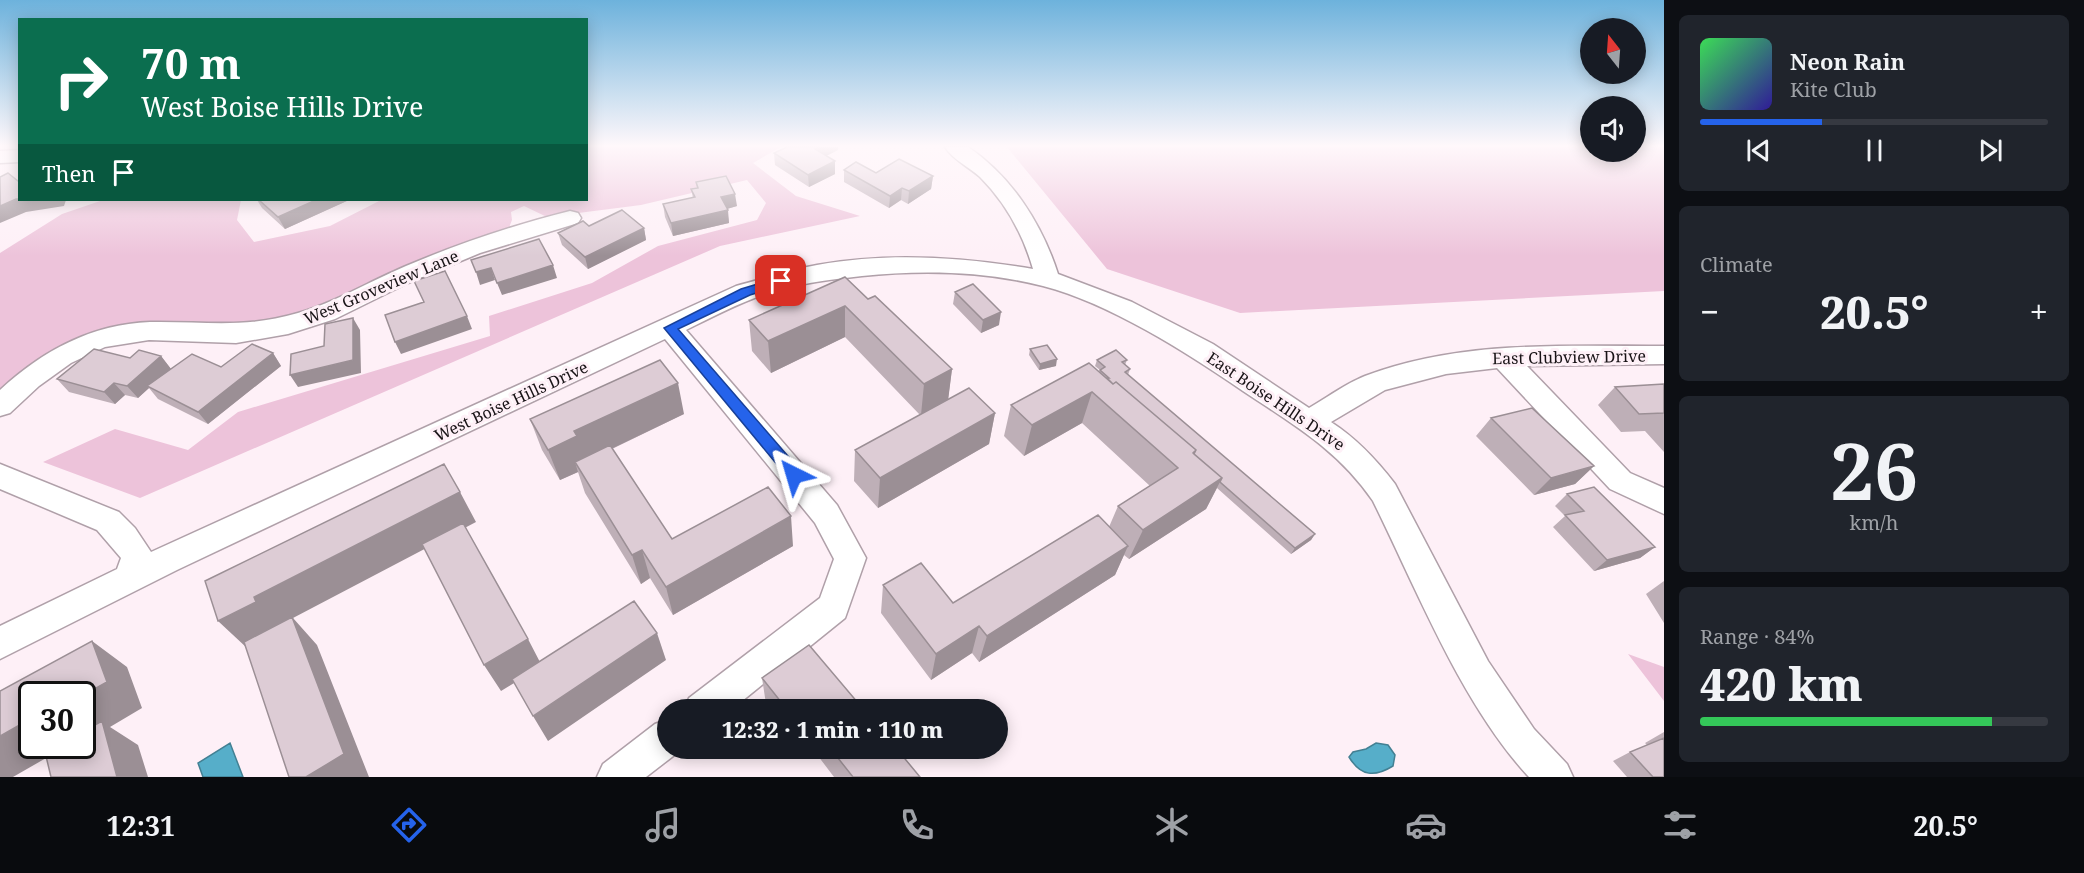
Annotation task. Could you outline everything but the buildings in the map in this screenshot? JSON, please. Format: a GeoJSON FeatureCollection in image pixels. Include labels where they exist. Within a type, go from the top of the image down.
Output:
{"type":"FeatureCollection","features":[{"type":"Feature","properties":{"kind":"street"},"geometry":{"type":"LineString","coordinates":[[998,183],[1034,238],[1048,279]]}},
{"type":"Feature","properties":{"kind":"street","name":"West Groveview Lane"},"geometry":{"type":"LineString","coordinates":[[0,406],[47,364],[109,336],[135,332],[239,334],[295,323],[338,309],[524,218],[570,218]]}},
{"type":"Feature","properties":{"kind":"street","name":"West Boise Hills Drive"},"geometry":{"type":"LineString","coordinates":[[0,643],[131,577],[745,292],[781,281],[859,267],[970,266],[1048,279]]}},
{"type":"Feature","properties":{"kind":"street","name":"East Boise Hills Drive"},"geometry":{"type":"LineString","coordinates":[[1048,279],[1160,326],[1204,351],[1341,443],[1367,469],[1384,493],[1476,673],[1521,742],[1554,777]]}},
{"type":"Feature","properties":{"kind":"street"},"geometry":{"type":"LineString","coordinates":[[670,328],[826,514],[850,558],[834,607],[716,699]]}},
{"type":"Feature","properties":{"kind":"street","name":"East Clubview Drive"},"geometry":{"type":"LineString","coordinates":[[1308,421],[1373,384],[1425,366],[1502,356],[1664,355]]}},
{"type":"Feature","properties":{"kind":"street"},"geometry":{"type":"LineString","coordinates":[[1502,356],[1620,482],[1664,502]]}},
{"type":"Feature","properties":{"kind":"street"},"geometry":{"type":"LineString","coordinates":[[0,476],[108,521],[124,537],[136,556],[131,577]]}},
{"type":"Feature","properties":{"kind":"street"},"geometry":{"type":"LineString","coordinates":[[616,777],[657,745]]}},
{"type":"Feature","properties":{"kind":"shaded area"},"geometry":{"type":"Polygon","coordinates":[[[588,183],[733,183],[641,205],[547,217],[524,206],[511,212],[512,220],[508,230],[429,258],[293,316],[239,326],[148,321],[88,334],[38,360],[0,392],[0,253],[62,214],[100,201],[241,201],[237,220],[254,242],[330,226],[379,201],[588,201],[588,183]]]}},
{"type":"Feature","properties":{"kind":"shaded area"},"geometry":{"type":"Polygon","coordinates":[[[750,183],[779,183],[796,196],[860,216],[720,246],[140,498],[43,462],[115,429],[188,450],[238,412],[490,336],[489,316],[592,283],[658,246],[757,220],[766,203],[750,183]]]}},
{"type":"Feature","properties":{"kind":"shaded area"},"geometry":{"type":"Polygon","coordinates":[[[1037,183],[1664,183],[1664,291],[1240,313],[1107,269],[1037,183]]]}},
{"type":"Feature","properties":{"kind":"shaded area"},"geometry":{"type":"Polygon","coordinates":[[[1628,654],[1664,667],[1664,701],[1628,654]]]}},
{"type":"Feature","properties":{"kind":"water"},"geometry":{"type":"Polygon","coordinates":[[[230,743],[243,777],[203,777],[198,763],[230,743]]]}},
{"type":"Feature","properties":{"kind":"water"},"geometry":{"type":"Polygon","coordinates":[[[1376,743],[1388,745],[1395,755],[1393,766],[1380,772],[1363,772],[1349,757],[1353,752],[1366,749],[1376,743]]]}},
{"type":"Feature","properties":{"kind":"route"},"geometry":{"type":"LineString","coordinates":[[781,281],[745,292],[670,328],[794,475]]}}]}
